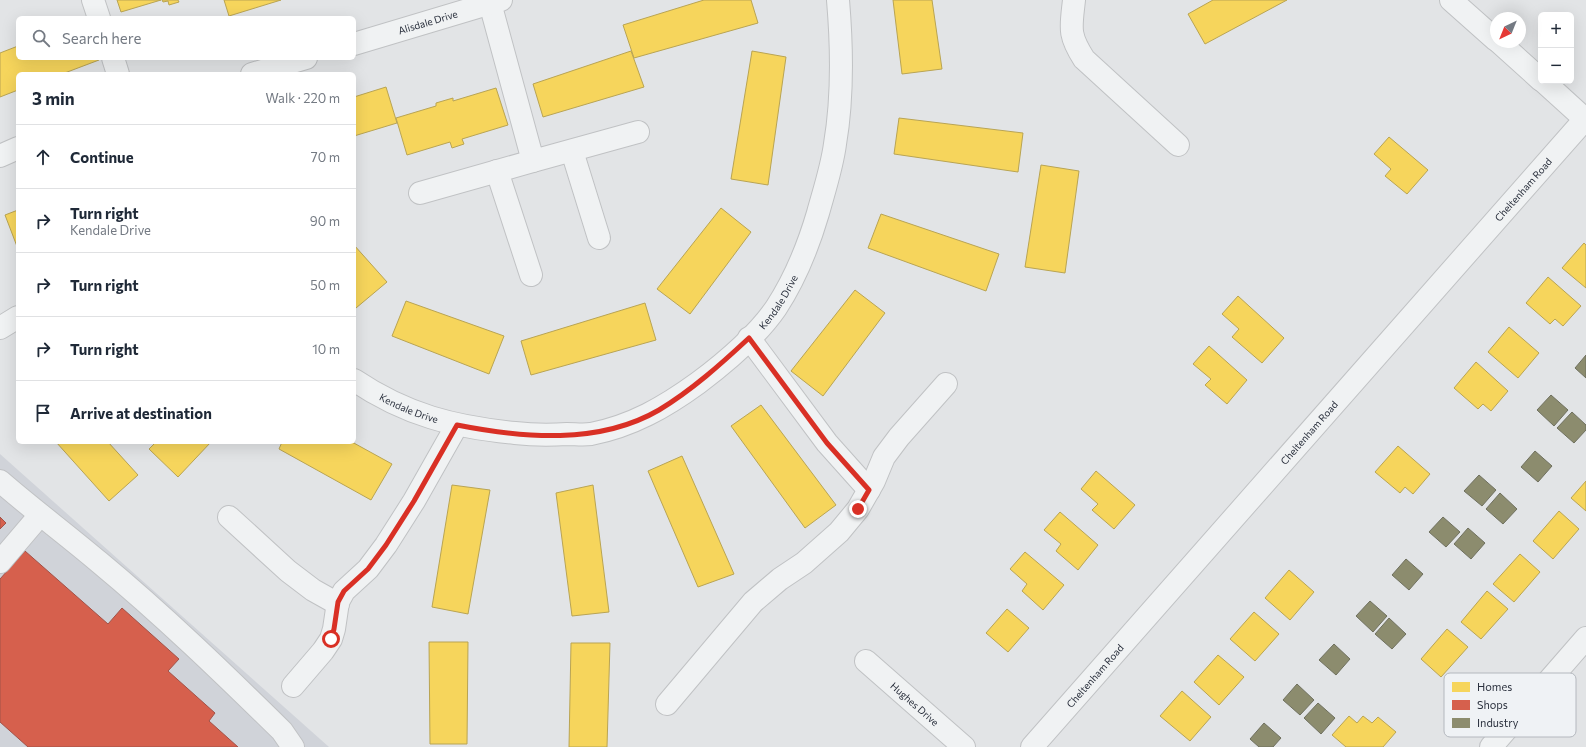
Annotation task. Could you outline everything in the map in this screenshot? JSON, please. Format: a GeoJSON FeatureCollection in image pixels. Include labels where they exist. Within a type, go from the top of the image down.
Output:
{"type":"FeatureCollection","features":[{"type":"Feature","properties":{"kind":"street"},"geometry":{"type":"LineString","coordinates":[[93,0],[98,16]]}},
{"type":"Feature","properties":{"kind":"street","name":"Kendale Drive"},"geometry":{"type":"LineString","coordinates":[[356,381],[374,394],[407,410],[457,425],[485,430],[535,435],[589,434],[624,426],[658,410],[683,394],[708,375],[759,330],[791,284],[804,255],[826,185],[835,144],[841,84],[838,0]]}},
{"type":"Feature","properties":{"kind":"street"},"geometry":{"type":"LineString","coordinates":[[1074,0],[1071,27],[1074,43],[1084,59],[1178,145]]}},
{"type":"Feature","properties":{"kind":"street"},"geometry":{"type":"LineString","coordinates":[[1451,0],[1490,35]]}},
{"type":"Feature","properties":{"kind":"street"},"geometry":{"type":"LineString","coordinates":[[496,2],[533,161]]}},
{"type":"Feature","properties":{"kind":"street","name":"Alisdale Drive"},"geometry":{"type":"LineString","coordinates":[[356,43],[496,2]]}},
{"type":"Feature","properties":{"kind":"street"},"geometry":{"type":"LineString","coordinates":[[1506,48],[1538,76]]}},
{"type":"Feature","properties":{"kind":"street"},"geometry":{"type":"LineString","coordinates":[[113,60],[117,72]]}},
{"type":"Feature","properties":{"kind":"street"},"geometry":{"type":"LineString","coordinates":[[259,72],[299,60]]}},
{"type":"Feature","properties":{"kind":"street"},"geometry":{"type":"LineString","coordinates":[[1547,84],[1586,119]]}},
{"type":"Feature","properties":{"kind":"street","name":"Cheltenham Road"},"geometry":{"type":"LineString","coordinates":[[1032,747],[1586,119]]}},
{"type":"Feature","properties":{"kind":"street"},"geometry":{"type":"LineString","coordinates":[[420,193],[638,132]]}},
{"type":"Feature","properties":{"kind":"street"},"geometry":{"type":"LineString","coordinates":[[0,156],[16,149]]}},
{"type":"Feature","properties":{"kind":"street"},"geometry":{"type":"LineString","coordinates":[[572,151],[599,238]]}},
{"type":"Feature","properties":{"kind":"street"},"geometry":{"type":"LineString","coordinates":[[497,171],[531,275]]}},
{"type":"Feature","properties":{"kind":"street"},"geometry":{"type":"LineString","coordinates":[[0,328],[16,318]]}},
{"type":"Feature","properties":{"kind":"street"},"geometry":{"type":"LineString","coordinates":[[749,338],[827,443],[869,490]]}},
{"type":"Feature","properties":{"kind":"street"},"geometry":{"type":"LineString","coordinates":[[667,704],[753,602],[780,579],[804,563],[840,532],[858,509],[869,490],[884,457],[899,437],[946,384]]}},
{"type":"Feature","properties":{"kind":"street"},"geometry":{"type":"LineString","coordinates":[[293,686],[323,651],[331,639],[338,604],[344,591],[368,569],[386,545],[414,501],[457,425]]}},
{"type":"Feature","properties":{"kind":"street"},"geometry":{"type":"LineString","coordinates":[[0,481],[40,515],[99,561],[169,623],[282,731],[293,747]]}},
{"type":"Feature","properties":{"kind":"street"},"geometry":{"type":"LineString","coordinates":[[0,562],[40,515]]}},
{"type":"Feature","properties":{"kind":"street"},"geometry":{"type":"LineString","coordinates":[[229,517],[288,571],[313,590],[338,604]]}},
{"type":"Feature","properties":{"kind":"street"},"geometry":{"type":"LineString","coordinates":[[1555,673],[1586,638]]}},
{"type":"Feature","properties":{"kind":"street","name":"Hughes Drive"},"geometry":{"type":"LineString","coordinates":[[866,661],[964,747]]}},
{"type":"Feature","properties":{"kind":"street"},"geometry":{"type":"LineString","coordinates":[[1490,747],[1499,737]]}},
{"type":"Feature","properties":{"kind":"shaded area"},"geometry":{"type":"Polygon","coordinates":[[[0,454],[329,747],[0,747],[0,454]]]}},
{"type":"Feature","properties":{"kind":"building: Homes"},"geometry":{"type":"Polygon","coordinates":[[[117,0],[161,0],[121,12],[117,0]]]}},
{"type":"Feature","properties":{"kind":"building: Homes"},"geometry":{"type":"Polygon","coordinates":[[[162,0],[178,0],[179,2],[169,5],[168,1],[163,2],[162,0]]]}},
{"type":"Feature","properties":{"kind":"building: Homes"},"geometry":{"type":"Polygon","coordinates":[[[224,0],[281,0],[229,16],[224,0]]]}},
{"type":"Feature","properties":{"kind":"building: Homes"},"geometry":{"type":"Polygon","coordinates":[[[704,0],[751,0],[758,23],[634,58],[623,25],[704,0]]]}},
{"type":"Feature","properties":{"kind":"building: Homes"},"geometry":{"type":"Polygon","coordinates":[[[893,0],[932,0],[942,69],[902,74],[893,0]]]}},
{"type":"Feature","properties":{"kind":"building: Homes"},"geometry":{"type":"Polygon","coordinates":[[[1213,0],[1287,0],[1205,44],[1188,14],[1213,0]]]}},
{"type":"Feature","properties":{"kind":"building: Homes"},"geometry":{"type":"Polygon","coordinates":[[[16,47],[16,60],[99,60],[67,72],[16,72],[16,91],[0,97],[0,53],[16,47]]]}},
{"type":"Feature","properties":{"kind":"building: Homes"},"geometry":{"type":"Polygon","coordinates":[[[631,51],[644,87],[543,117],[533,84],[631,51]]]}},
{"type":"Feature","properties":{"kind":"building: Homes"},"geometry":{"type":"Polygon","coordinates":[[[752,51],[786,57],[768,185],[731,179],[752,51]]]}},
{"type":"Feature","properties":{"kind":"building: Homes"},"geometry":{"type":"Polygon","coordinates":[[[386,87],[397,123],[356,135],[356,96],[386,87]]]}},
{"type":"Feature","properties":{"kind":"building: Homes"},"geometry":{"type":"Polygon","coordinates":[[[496,88],[508,125],[462,139],[464,144],[452,148],[450,142],[407,155],[396,118],[436,106],[436,103],[453,98],[453,101],[496,88]]]}},
{"type":"Feature","properties":{"kind":"building: Homes"},"geometry":{"type":"Polygon","coordinates":[[[899,118],[1023,133],[1018,172],[894,154],[899,118]]]}},
{"type":"Feature","properties":{"kind":"building: Homes"},"geometry":{"type":"Polygon","coordinates":[[[1389,137],[1428,170],[1407,194],[1385,176],[1391,169],[1374,154],[1389,137]]]}},
{"type":"Feature","properties":{"kind":"building: Homes"},"geometry":{"type":"Polygon","coordinates":[[[1041,165],[1079,171],[1065,273],[1025,267],[1041,165]]]}},
{"type":"Feature","properties":{"kind":"building: Homes"},"geometry":{"type":"Polygon","coordinates":[[[721,208],[751,232],[690,314],[657,289],[721,208]]]}},
{"type":"Feature","properties":{"kind":"building: Homes"},"geometry":{"type":"Polygon","coordinates":[[[16,211],[16,244],[5,215],[16,211]]]}},
{"type":"Feature","properties":{"kind":"building: Homes"},"geometry":{"type":"Polygon","coordinates":[[[881,214],[999,254],[986,291],[868,248],[881,214]]]}},
{"type":"Feature","properties":{"kind":"building: Homes"},"geometry":{"type":"Polygon","coordinates":[[[1584,243],[1586,245],[1586,288],[1562,268],[1584,243]]]}},
{"type":"Feature","properties":{"kind":"building: Homes"},"geometry":{"type":"Polygon","coordinates":[[[356,247],[387,282],[356,308],[356,247]]]}},
{"type":"Feature","properties":{"kind":"building: Homes"},"geometry":{"type":"Polygon","coordinates":[[[1548,277],[1581,306],[1563,326],[1555,319],[1550,324],[1526,303],[1548,277]]]}},
{"type":"Feature","properties":{"kind":"building: Homes"},"geometry":{"type":"Polygon","coordinates":[[[855,290],[885,313],[823,396],[791,371],[855,290]]]}},
{"type":"Feature","properties":{"kind":"building: Homes"},"geometry":{"type":"Polygon","coordinates":[[[1238,296],[1284,338],[1262,363],[1232,337],[1239,329],[1222,314],[1238,296]]]}},
{"type":"Feature","properties":{"kind":"building: Homes"},"geometry":{"type":"Polygon","coordinates":[[[406,301],[504,336],[489,374],[392,336],[406,301]]]}},
{"type":"Feature","properties":{"kind":"building: Homes"},"geometry":{"type":"Polygon","coordinates":[[[645,303],[656,340],[531,375],[521,341],[645,303]]]}},
{"type":"Feature","properties":{"kind":"building: Homes"},"geometry":{"type":"Polygon","coordinates":[[[1509,327],[1539,353],[1518,378],[1488,352],[1509,327]]]}},
{"type":"Feature","properties":{"kind":"building: Homes"},"geometry":{"type":"Polygon","coordinates":[[[1209,346],[1247,380],[1227,404],[1205,385],[1211,379],[1193,364],[1209,346]]]}},
{"type":"Feature","properties":{"kind":"building: Homes"},"geometry":{"type":"Polygon","coordinates":[[[1476,362],[1508,391],[1491,411],[1483,404],[1478,409],[1454,388],[1476,362]]]}},
{"type":"Feature","properties":{"kind":"building: Homes"},"geometry":{"type":"Polygon","coordinates":[[[761,405],[836,505],[805,528],[731,426],[761,405]]]}},
{"type":"Feature","properties":{"kind":"building: Homes"},"geometry":{"type":"Polygon","coordinates":[[[58,444],[110,444],[138,475],[109,501],[58,444]]]}},
{"type":"Feature","properties":{"kind":"building: Homes"},"geometry":{"type":"Polygon","coordinates":[[[154,444],[209,444],[178,477],[149,449],[154,444]]]}},
{"type":"Feature","properties":{"kind":"building: Homes"},"geometry":{"type":"Polygon","coordinates":[[[281,444],[356,444],[392,464],[371,500],[279,449],[281,444]]]}},
{"type":"Feature","properties":{"kind":"building: Homes"},"geometry":{"type":"Polygon","coordinates":[[[1398,446],[1430,474],[1413,494],[1405,487],[1400,493],[1375,472],[1398,446]]]}},
{"type":"Feature","properties":{"kind":"building: Homes"},"geometry":{"type":"Polygon","coordinates":[[[682,456],[734,574],[698,587],[648,471],[682,456]]]}},
{"type":"Feature","properties":{"kind":"building: Homes"},"geometry":{"type":"Polygon","coordinates":[[[1096,471],[1135,505],[1114,529],[1092,510],[1098,504],[1081,489],[1096,471]]]}},
{"type":"Feature","properties":{"kind":"building: Homes"},"geometry":{"type":"Polygon","coordinates":[[[1586,481],[1586,511],[1571,498],[1586,481]]]}},
{"type":"Feature","properties":{"kind":"building: Homes"},"geometry":{"type":"Polygon","coordinates":[[[452,485],[490,490],[468,614],[432,607],[452,485]]]}},
{"type":"Feature","properties":{"kind":"building: Homes"},"geometry":{"type":"Polygon","coordinates":[[[593,485],[609,612],[572,616],[556,493],[593,485]]]}},
{"type":"Feature","properties":{"kind":"building: Homes"},"geometry":{"type":"Polygon","coordinates":[[[1559,511],[1579,529],[1553,559],[1533,541],[1559,511]]]}},
{"type":"Feature","properties":{"kind":"building: Homes"},"geometry":{"type":"Polygon","coordinates":[[[1060,512],[1098,545],[1078,570],[1056,551],[1061,544],[1044,530],[1060,512]]]}},
{"type":"Feature","properties":{"kind":"building: Homes"},"geometry":{"type":"Polygon","coordinates":[[[1025,552],[1064,585],[1043,610],[1022,591],[1027,584],[1010,569],[1025,552]]]}},
{"type":"Feature","properties":{"kind":"building: Homes"},"geometry":{"type":"Polygon","coordinates":[[[1520,554],[1540,572],[1514,602],[1493,584],[1520,554]]]}},
{"type":"Feature","properties":{"kind":"building: Homes"},"geometry":{"type":"Polygon","coordinates":[[[1289,570],[1314,592],[1290,620],[1265,598],[1289,570]]]}},
{"type":"Feature","properties":{"kind":"building: Homes"},"geometry":{"type":"Polygon","coordinates":[[[1487,591],[1508,609],[1481,639],[1461,622],[1487,591]]]}},
{"type":"Feature","properties":{"kind":"building: Homes"},"geometry":{"type":"Polygon","coordinates":[[[1007,609],[1029,628],[1008,652],[986,633],[1007,609]]]}},
{"type":"Feature","properties":{"kind":"building: Homes"},"geometry":{"type":"Polygon","coordinates":[[[1254,612],[1279,634],[1255,661],[1230,639],[1254,612]]]}},
{"type":"Feature","properties":{"kind":"building: Homes"},"geometry":{"type":"Polygon","coordinates":[[[1447,629],[1468,647],[1441,677],[1421,659],[1447,629]]]}},
{"type":"Feature","properties":{"kind":"building: Homes"},"geometry":{"type":"Polygon","coordinates":[[[429,642],[468,642],[467,744],[430,744],[429,642]]]}},
{"type":"Feature","properties":{"kind":"building: Homes"},"geometry":{"type":"Polygon","coordinates":[[[571,643],[610,643],[607,747],[569,747],[571,643]]]}},
{"type":"Feature","properties":{"kind":"building: Homes"},"geometry":{"type":"Polygon","coordinates":[[[1218,655],[1244,677],[1219,705],[1194,682],[1218,655]]]}},
{"type":"Feature","properties":{"kind":"building: Homes"},"geometry":{"type":"Polygon","coordinates":[[[1182,691],[1211,717],[1190,741],[1160,716],[1182,691]]]}},
{"type":"Feature","properties":{"kind":"building: Homes"},"geometry":{"type":"Polygon","coordinates":[[[1349,716],[1357,723],[1363,716],[1372,723],[1378,717],[1396,732],[1383,747],[1346,747],[1332,735],[1349,716]]]}},
{"type":"Feature","properties":{"kind":"building: Shops"},"geometry":{"type":"Polygon","coordinates":[[[0,517],[6,523],[0,529],[0,517]]]}},
{"type":"Feature","properties":{"kind":"building: Shops"},"geometry":{"type":"Polygon","coordinates":[[[25,551],[108,624],[122,608],[179,659],[168,671],[215,713],[209,721],[238,747],[28,747],[0,722],[0,579],[25,551]]]}},
{"type":"Feature","properties":{"kind":"building: Industry"},"geometry":{"type":"Polygon","coordinates":[[[1586,355],[1586,378],[1575,368],[1586,355]]]}},
{"type":"Feature","properties":{"kind":"building: Industry"},"geometry":{"type":"Polygon","coordinates":[[[1551,395],[1568,410],[1554,426],[1537,410],[1551,395]]]}},
{"type":"Feature","properties":{"kind":"building: Industry"},"geometry":{"type":"Polygon","coordinates":[[[1572,412],[1586,425],[1586,430],[1574,443],[1557,428],[1572,412]]]}},
{"type":"Feature","properties":{"kind":"building: Industry"},"geometry":{"type":"Polygon","coordinates":[[[1535,451],[1552,466],[1538,482],[1521,467],[1535,451]]]}},
{"type":"Feature","properties":{"kind":"building: Industry"},"geometry":{"type":"Polygon","coordinates":[[[1479,475],[1496,490],[1482,506],[1464,491],[1479,475]]]}},
{"type":"Feature","properties":{"kind":"building: Industry"},"geometry":{"type":"Polygon","coordinates":[[[1500,493],[1517,509],[1503,524],[1486,509],[1500,493]]]}},
{"type":"Feature","properties":{"kind":"building: Industry"},"geometry":{"type":"Polygon","coordinates":[[[1443,517],[1460,532],[1446,547],[1429,532],[1443,517]]]}},
{"type":"Feature","properties":{"kind":"building: Industry"},"geometry":{"type":"Polygon","coordinates":[[[1468,528],[1485,543],[1471,559],[1454,544],[1468,528]]]}},
{"type":"Feature","properties":{"kind":"building: Industry"},"geometry":{"type":"Polygon","coordinates":[[[1406,559],[1423,574],[1409,590],[1392,575],[1406,559]]]}},
{"type":"Feature","properties":{"kind":"building: Industry"},"geometry":{"type":"Polygon","coordinates":[[[1370,601],[1387,616],[1373,632],[1356,616],[1370,601]]]}},
{"type":"Feature","properties":{"kind":"building: Industry"},"geometry":{"type":"Polygon","coordinates":[[[1389,618],[1406,634],[1392,649],[1375,634],[1389,618]]]}},
{"type":"Feature","properties":{"kind":"building: Industry"},"geometry":{"type":"Polygon","coordinates":[[[1334,644],[1350,659],[1336,675],[1319,660],[1334,644]]]}},
{"type":"Feature","properties":{"kind":"building: Industry"},"geometry":{"type":"Polygon","coordinates":[[[1297,684],[1314,700],[1300,715],[1283,700],[1297,684]]]}},
{"type":"Feature","properties":{"kind":"building: Industry"},"geometry":{"type":"Polygon","coordinates":[[[1318,703],[1335,718],[1321,734],[1304,718],[1318,703]]]}},
{"type":"Feature","properties":{"kind":"building: Industry"},"geometry":{"type":"Polygon","coordinates":[[[1264,723],[1281,738],[1273,747],[1259,747],[1250,739],[1264,723]]]}},
{"type":"Feature","properties":{"kind":"route"},"geometry":{"type":"LineString","coordinates":[[331,639],[338,602],[344,591],[368,569],[386,545],[414,501],[457,425],[485,430],[535,435],[589,434],[624,426],[658,410],[683,394],[708,375],[749,338],[827,443],[869,490],[858,509]]}}]}
